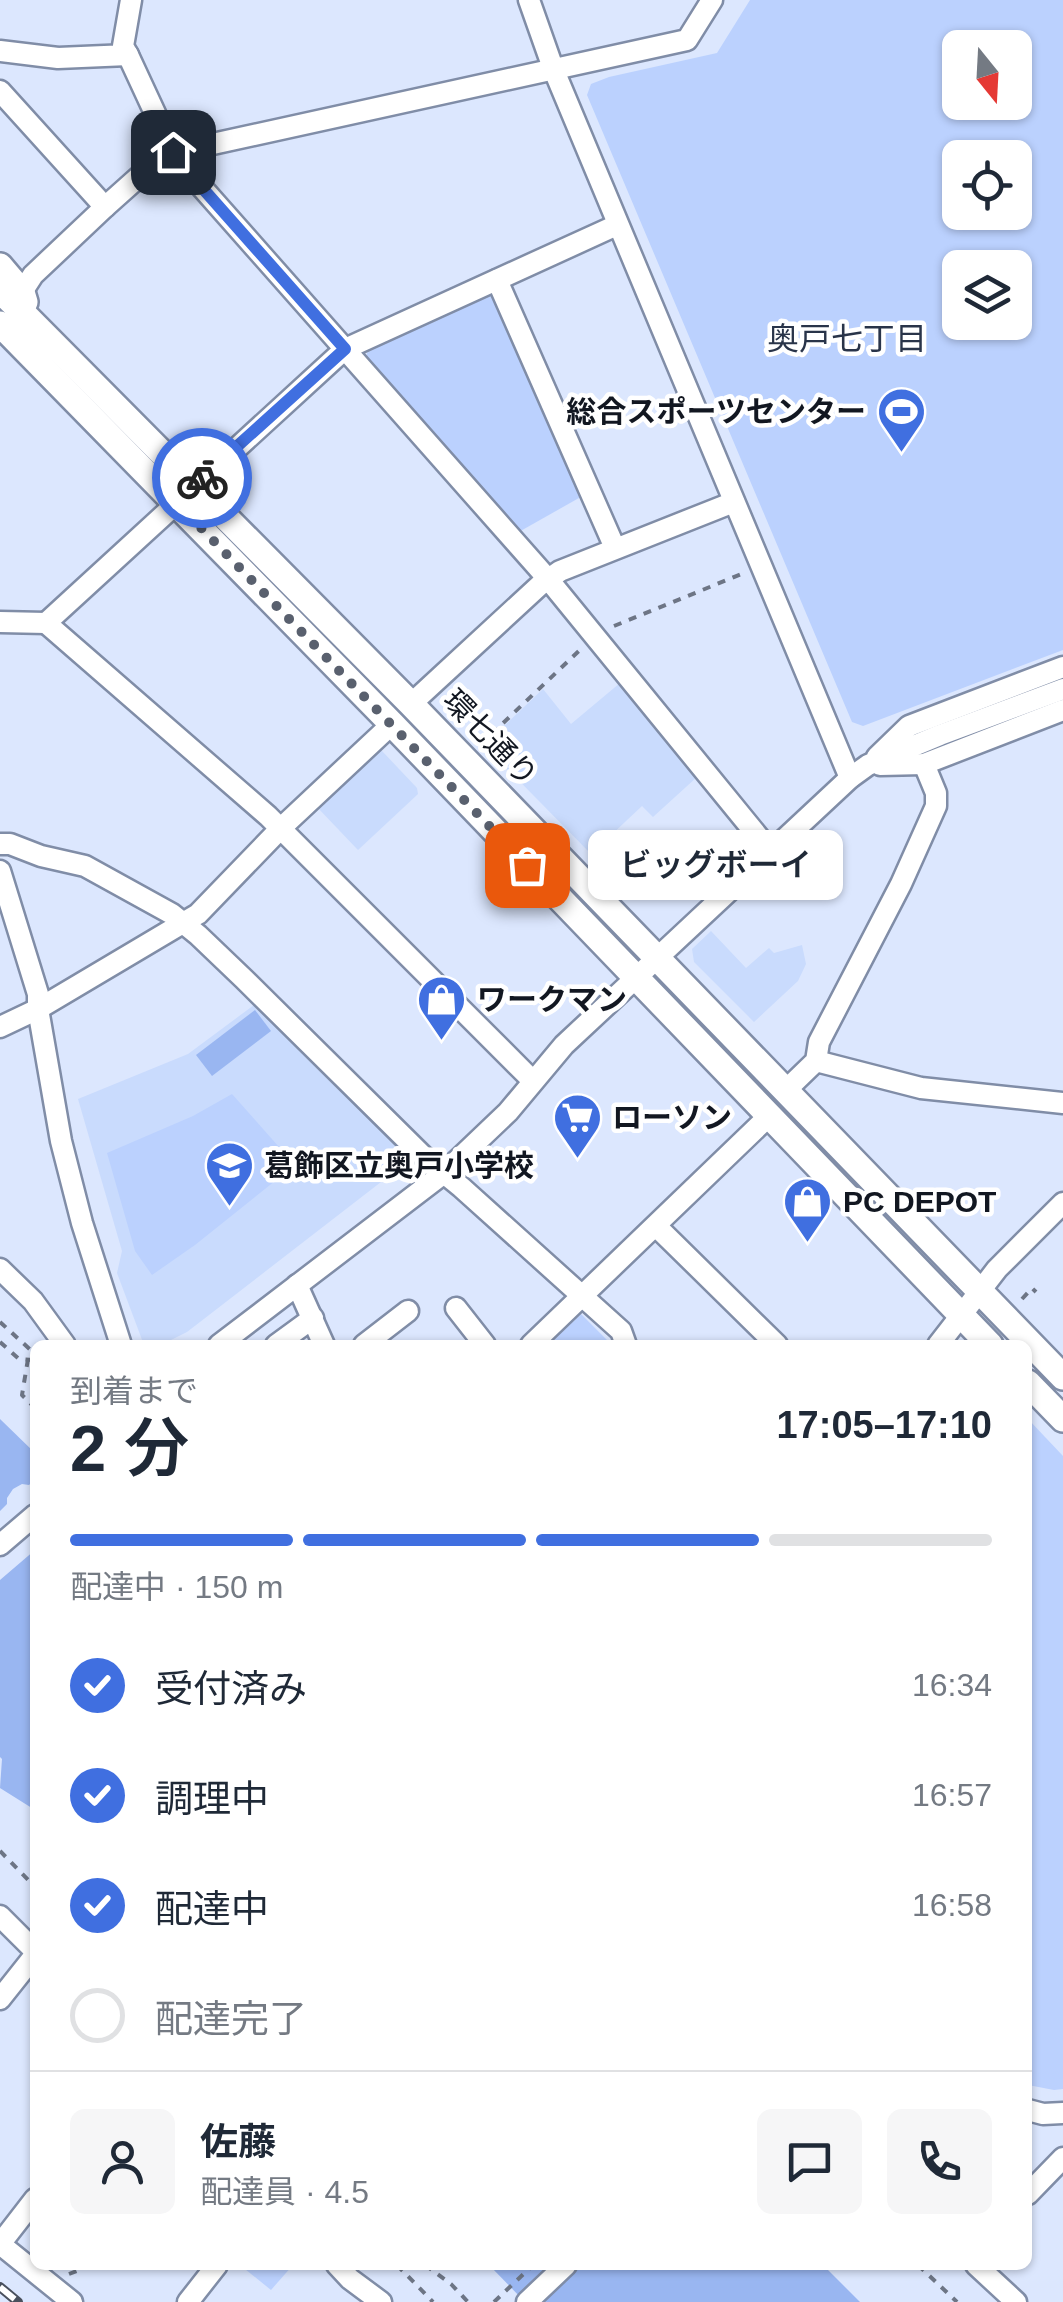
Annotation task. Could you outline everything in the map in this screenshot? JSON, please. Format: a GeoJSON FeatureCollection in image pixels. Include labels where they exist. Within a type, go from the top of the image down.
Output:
{"type":"FeatureCollection","features":[{"type":"Feature","properties":{"kind":"main road","name":"環七通り"},"geometry":{"type":"LineString","coordinates":[[0,266],[11,291],[12,330],[411,704],[1026,1340]]}},
{"type":"Feature","properties":{"kind":"main road","name":"環七通り"},"geometry":{"type":"LineString","coordinates":[[185,494],[392,724],[985,1340]]}},
{"type":"Feature","properties":{"kind":"main road","name":"環七通り"},"geometry":{"type":"LineString","coordinates":[[1032,1346],[1063,1377]]}},
{"type":"Feature","properties":{"kind":"main road"},"geometry":{"type":"LineString","coordinates":[[1032,1387],[1063,1420]]}},
{"type":"Feature","properties":{"kind":"street"},"geometry":{"type":"LineString","coordinates":[[131,0],[123,46],[182,165],[548,579],[770,851]]}},
{"type":"Feature","properties":{"kind":"street"},"geometry":{"type":"LineString","coordinates":[[529,0],[552,68],[850,778]]}},
{"type":"Feature","properties":{"kind":"street"},"geometry":{"type":"LineString","coordinates":[[11,291],[33,275],[100,201],[160,157],[687,40],[712,0]]}},
{"type":"Feature","properties":{"kind":"street"},"geometry":{"type":"LineString","coordinates":[[0,51],[58,58],[128,56]]}},
{"type":"Feature","properties":{"kind":"street"},"geometry":{"type":"LineString","coordinates":[[0,91],[100,201]]}},
{"type":"Feature","properties":{"kind":"street"},"geometry":{"type":"LineString","coordinates":[[46,624],[345,349],[617,225]]}},
{"type":"Feature","properties":{"kind":"street"},"geometry":{"type":"LineString","coordinates":[[497,280],[615,548]]}},
{"type":"Feature","properties":{"kind":"street"},"geometry":{"type":"LineString","coordinates":[[411,704],[560,570],[734,502]]}},
{"type":"Feature","properties":{"kind":"street"},"geometry":{"type":"LineString","coordinates":[[0,622],[46,624],[281,828],[533,1081]]}},
{"type":"Feature","properties":{"kind":"street"},"geometry":{"type":"LineString","coordinates":[[226,1340],[444,1173],[508,1112],[564,1045],[909,726],[1063,667]]}},
{"type":"Feature","properties":{"kind":"street"},"geometry":{"type":"LineString","coordinates":[[868,765],[1063,689]]}},
{"type":"Feature","properties":{"kind":"street"},"geometry":{"type":"LineString","coordinates":[[868,765],[924,764],[1063,710]]}},
{"type":"Feature","properties":{"kind":"street"},"geometry":{"type":"LineString","coordinates":[[0,1027],[38,1009],[198,914],[281,828],[392,724]]}},
{"type":"Feature","properties":{"kind":"street"},"geometry":{"type":"LineString","coordinates":[[785,1091],[816,1061],[820,1042],[936,806],[936,793],[924,764]]}},
{"type":"Feature","properties":{"kind":"street"},"geometry":{"type":"LineString","coordinates":[[0,844],[85,866],[184,923],[423,1156],[583,1296],[621,1331],[624,1340]]}},
{"type":"Feature","properties":{"kind":"street"},"geometry":{"type":"LineString","coordinates":[[0,871],[38,994],[61,1141],[118,1340]]}},
{"type":"Feature","properties":{"kind":"street"},"geometry":{"type":"LineString","coordinates":[[816,1061],[921,1088],[1063,1103]]}},
{"type":"Feature","properties":{"kind":"street"},"geometry":{"type":"LineString","coordinates":[[536,1340],[770,1115]]}},
{"type":"Feature","properties":{"kind":"street"},"geometry":{"type":"LineString","coordinates":[[942,1340],[997,1269],[1063,1203]]}},
{"type":"Feature","properties":{"kind":"street"},"geometry":{"type":"LineString","coordinates":[[656,1226],[772,1340]]}},
{"type":"Feature","properties":{"kind":"street"},"geometry":{"type":"LineString","coordinates":[[0,1269],[33,1301],[61,1340]]}},
{"type":"Feature","properties":{"kind":"street"},"geometry":{"type":"LineString","coordinates":[[297,1285],[322,1340]]}},
{"type":"Feature","properties":{"kind":"street"},"geometry":{"type":"LineString","coordinates":[[456,1308],[481,1340]]}},
{"type":"Feature","properties":{"kind":"street"},"geometry":{"type":"LineString","coordinates":[[371,1340],[408,1312]]}},
{"type":"Feature","properties":{"kind":"street"},"geometry":{"type":"LineString","coordinates":[[283,1340],[313,1318]]}},
{"type":"Feature","properties":{"kind":"street"},"geometry":{"type":"LineString","coordinates":[[0,1546],[30,1519]]}},
{"type":"Feature","properties":{"kind":"street"},"geometry":{"type":"LineString","coordinates":[[0,1916],[30,1948]]}},
{"type":"Feature","properties":{"kind":"street"},"geometry":{"type":"LineString","coordinates":[[0,1999],[30,1960]]}},
{"type":"Feature","properties":{"kind":"street"},"geometry":{"type":"LineString","coordinates":[[1032,2111],[1063,2113]]}},
{"type":"Feature","properties":{"kind":"street"},"geometry":{"type":"LineString","coordinates":[[1032,2190],[1063,2158]]}},
{"type":"Feature","properties":{"kind":"street"},"geometry":{"type":"LineString","coordinates":[[30,2205],[0,2244],[30,2268]]}},
{"type":"Feature","properties":{"kind":"street"},"geometry":{"type":"LineString","coordinates":[[32,2270],[72,2302]]}},
{"type":"Feature","properties":{"kind":"street"},"geometry":{"type":"LineString","coordinates":[[188,2302],[213,2270]]}},
{"type":"Feature","properties":{"kind":"street"},"geometry":{"type":"LineString","coordinates":[[341,2270],[381,2302]]}},
{"type":"Feature","properties":{"kind":"street"},"geometry":{"type":"LineString","coordinates":[[527,2302],[561,2270]]}},
{"type":"Feature","properties":{"kind":"street"},"geometry":{"type":"LineString","coordinates":[[981,2270],[1016,2302]]}},
{"type":"Feature","properties":{"kind":"path"},"geometry":{"type":"LineString","coordinates":[[1022,1299],[1032,1288],[1036,1292]]}},
{"type":"Feature","properties":{"kind":"path"},"geometry":{"type":"LineString","coordinates":[[0,1322],[30,1355]]}},
{"type":"Feature","properties":{"kind":"path"},"geometry":{"type":"LineString","coordinates":[[0,1342],[19,1359],[30,1358]]}},
{"type":"Feature","properties":{"kind":"path"},"geometry":{"type":"LineString","coordinates":[[30,1368],[22,1395],[30,1403]]}},
{"type":"Feature","properties":{"kind":"path"},"geometry":{"type":"LineString","coordinates":[[0,1851],[30,1882]]}},
{"type":"Feature","properties":{"kind":"path"},"geometry":{"type":"LineString","coordinates":[[402,2270],[433,2302]]}},
{"type":"Feature","properties":{"kind":"path"},"geometry":{"type":"LineString","coordinates":[[433,2270],[468,2302]]}},
{"type":"Feature","properties":{"kind":"path"},"geometry":{"type":"LineString","coordinates":[[494,2302],[528,2270]]}},
{"type":"Feature","properties":{"kind":"path"},"geometry":{"type":"LineString","coordinates":[[923,2270],[958,2302]]}},
{"type":"Feature","properties":{"kind":"shaded area","name":"総合スポーツセンター"},"geometry":{"type":"Polygon","coordinates":[[[750,0],[1063,0],[1063,650],[863,726],[852,722],[587,95],[591,84],[717,53],[750,0]]]}},
{"type":"Feature","properties":{"kind":"shaded area"},"geometry":{"type":"Polygon","coordinates":[[[488,293],[497,297],[586,494],[517,533],[366,357],[368,350],[488,293]]]}},
{"type":"Feature","properties":{"kind":"shaded area"},"geometry":{"type":"Polygon","coordinates":[[[620,683],[697,777],[653,817],[642,806],[591,854],[484,745],[543,689],[571,724],[620,683]]]}},
{"type":"Feature","properties":{"kind":"shaded area"},"geometry":{"type":"Polygon","coordinates":[[[377,751],[382,751],[417,788],[418,794],[358,850],[317,807],[377,751]]]}},
{"type":"Feature","properties":{"kind":"shaded area"},"geometry":{"type":"Polygon","coordinates":[[[711,931],[746,968],[769,948],[774,953],[802,945],[806,964],[798,981],[754,1022],[694,962],[692,949],[711,931]]]}},
{"type":"Feature","properties":{"kind":"shaded area","name":"葛飾区立奥戸小学校"},"geometry":{"type":"Polygon","coordinates":[[[254,1005],[399,1148],[403,1165],[187,1332],[171,1340],[142,1340],[117,1273],[122,1251],[78,1099],[188,1054],[254,1005]]]}},
{"type":"Feature","properties":{"kind":"shaded area"},"geometry":{"type":"Polygon","coordinates":[[[255,1010],[271,1031],[212,1076],[196,1055],[255,1010]]]}},
{"type":"Feature","properties":{"kind":"shaded area"},"geometry":{"type":"Polygon","coordinates":[[[232,1094],[295,1165],[152,1275],[135,1251],[107,1153],[193,1116],[232,1094]]]}},
{"type":"Feature","properties":{"kind":"shaded area"},"geometry":{"type":"Polygon","coordinates":[[[581,1314],[607,1340],[553,1340],[581,1314]]]}},
{"type":"Feature","properties":{"kind":"shaded area"},"geometry":{"type":"Polygon","coordinates":[[[0,1419],[30,1448],[30,1807],[0,1788],[0,1419]]]}},
{"type":"Feature","properties":{"kind":"shaded area"},"geometry":{"type":"Polygon","coordinates":[[[1032,1423],[1063,1456],[1063,2089],[1032,2086],[1032,1423]]]}},
{"type":"Feature","properties":{"kind":"shaded area"},"geometry":{"type":"Polygon","coordinates":[[[246,2270],[289,2270],[271,2290],[246,2270]]]}},
{"type":"Feature","properties":{"kind":"shaded area"},"geometry":{"type":"Polygon","coordinates":[[[494,2270],[828,2270],[860,2302],[525,2302],[494,2270]]]}},
{"type":"Feature","properties":{"kind":"pier"},"geometry":{"type":"Polygon","coordinates":[[[29,1485],[30,1554],[0,1580],[0,1511],[13,1489],[29,1485]]]}},
{"type":"Feature","properties":{"kind":"railway"},"geometry":{"type":"LineString","coordinates":[[0,2287],[18,2302]]}},
{"type":"Feature","properties":{"kind":"way so far"},"geometry":{"type":"LineString","coordinates":[[202,478],[176,502],[527,865]]}},
{"type":"Feature","properties":{"kind":"place","name":"総合スポーツセンター"},"geometry":{"type":"Point","coordinates":[901,454]}},
{"type":"Feature","properties":{"kind":"place","name":"ビッグボーイ"},"geometry":{"type":"Point","coordinates":[527,865]}},
{"type":"Feature","properties":{"kind":"place","name":"ワークマン"},"geometry":{"type":"Point","coordinates":[442,1042]}},
{"type":"Feature","properties":{"kind":"place","name":"ローソン"},"geometry":{"type":"Point","coordinates":[577,1160]}},
{"type":"Feature","properties":{"kind":"place","name":"葛飾区立奥戸小学校"},"geometry":{"type":"Point","coordinates":[229,1208]}},
{"type":"Feature","properties":{"kind":"place","name":"PC DEPOT"},"geometry":{"type":"Point","coordinates":[808,1244]}},
{"type":"Feature","properties":{"kind":"district","name":"奥戸七丁目"},"geometry":{"type":"Point","coordinates":[847,339]}},
{"type":"Feature","properties":{"kind":"route"},"geometry":{"type":"LineString","coordinates":[[173,152],[345,349],[202,478]]}}]}
